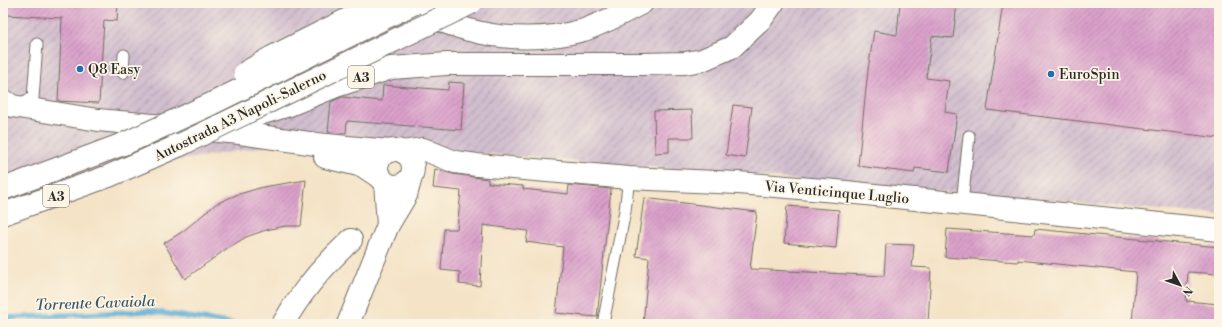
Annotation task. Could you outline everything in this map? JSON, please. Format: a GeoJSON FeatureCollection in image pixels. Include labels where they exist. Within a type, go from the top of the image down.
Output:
{"type":"FeatureCollection","features":[{"type":"Feature","properties":{"kind":"main road"},"geometry":{"type":"LineString","coordinates":[[159,128],[210,93],[272,57],[380,3]]}},
{"type":"Feature","properties":{"kind":"main road"},"geometry":{"type":"LineString","coordinates":[[398,3],[468,30],[502,37],[550,36],[584,30],[642,3]]}},
{"type":"Feature","properties":{"kind":"main road","name":"Autostrada A3 Napoli-Salerno"},"geometry":{"type":"LineString","coordinates":[[3,189],[63,167],[159,128],[333,45],[415,3]]}},
{"type":"Feature","properties":{"kind":"main road","name":"Autostrada A3 Napoli-Salerno"},"geometry":{"type":"LineString","coordinates":[[3,214],[109,176],[220,127],[472,3]]}},
{"type":"Feature","properties":{"kind":"main road","name":"A3"},"geometry":{"type":"LineString","coordinates":[[220,127],[289,105],[336,86],[391,68],[423,65],[685,63],[702,60],[732,48],[760,21],[773,3]]}},
{"type":"Feature","properties":{"kind":"main road"},"geometry":{"type":"LineString","coordinates":[[6,109],[91,133],[232,145],[337,158],[363,166],[383,180]]}},
{"type":"Feature","properties":{"kind":"main road","name":"Via Venticinque Luglio"},"geometry":{"type":"LineString","coordinates":[[6,109],[98,120],[240,133],[316,144],[396,151],[423,149],[455,162]]}},
{"type":"Feature","properties":{"kind":"main road"},"geometry":{"type":"LineString","coordinates":[[348,324],[388,225],[406,195],[411,175],[412,163],[410,159],[396,151],[385,154],[378,163],[379,174],[383,180],[388,225]]}},
{"type":"Feature","properties":{"kind":"main road","name":"Via Venticinque Luglio"},"geometry":{"type":"LineString","coordinates":[[383,180],[390,185],[402,184],[411,175],[429,167],[455,162],[629,178],[738,183],[844,191],[1219,230]]}},
{"type":"Feature","properties":{"kind":"main road"},"geometry":{"type":"LineString","coordinates":[[284,322],[294,303],[326,263],[351,240]]}},
{"type":"Feature","properties":{"kind":"lane"},"geometry":{"type":"LineString","coordinates":[[6,109],[33,98],[38,44]]}},
{"type":"Feature","properties":{"kind":"lane"},"geometry":{"type":"LineString","coordinates":[[123,73],[124,55]]}},
{"type":"Feature","properties":{"kind":"lane"},"geometry":{"type":"LineString","coordinates":[[962,204],[969,136]]}},
{"type":"Feature","properties":{"kind":"lane"},"geometry":{"type":"LineString","coordinates":[[603,322],[625,211],[629,178]]}},
{"type":"Feature","properties":{"kind":"shaded area"},"geometry":{"type":"Polygon","coordinates":[[[3,3],[1219,3],[1219,215],[313,139],[3,188],[3,3]]]}},
{"type":"Feature","properties":{"kind":"building"},"geometry":{"type":"Polygon","coordinates":[[[5,3],[118,3],[117,21],[104,20],[99,103],[58,101],[62,18],[5,15],[5,3]]]}},
{"type":"Feature","properties":{"kind":"building"},"geometry":{"type":"Polygon","coordinates":[[[900,3],[957,3],[953,38],[932,36],[926,78],[949,81],[945,112],[957,114],[949,172],[915,168],[914,173],[858,166],[868,70],[874,31],[897,35],[900,3]]]}},
{"type":"Feature","properties":{"kind":"building"},"geometry":{"type":"Polygon","coordinates":[[[1003,3],[1219,3],[1219,138],[987,110],[1003,3]]]}},
{"type":"Feature","properties":{"kind":"building"},"geometry":{"type":"Polygon","coordinates":[[[449,82],[464,83],[461,130],[347,121],[346,133],[328,132],[331,102],[342,97],[382,101],[383,85],[448,90],[449,82]]]}},
{"type":"Feature","properties":{"kind":"building"},"geometry":{"type":"Polygon","coordinates":[[[733,105],[752,107],[745,158],[726,155],[733,105]]]}},
{"type":"Feature","properties":{"kind":"building"},"geometry":{"type":"Polygon","coordinates":[[[692,110],[693,138],[669,138],[669,152],[655,153],[654,111],[692,110]]]}},
{"type":"Feature","properties":{"kind":"building"},"geometry":{"type":"Polygon","coordinates":[[[435,169],[453,174],[488,179],[488,183],[523,186],[523,189],[568,194],[569,185],[611,189],[597,317],[556,313],[563,247],[526,242],[528,231],[483,225],[480,286],[459,284],[460,272],[441,270],[444,229],[457,229],[461,191],[433,188],[435,169]]]}},
{"type":"Feature","properties":{"kind":"building"},"geometry":{"type":"Polygon","coordinates":[[[306,180],[301,226],[285,226],[266,230],[246,237],[226,249],[185,279],[164,243],[182,232],[216,204],[236,195],[263,187],[306,180]]]}},
{"type":"Feature","properties":{"kind":"building"},"geometry":{"type":"Polygon","coordinates":[[[644,198],[757,212],[750,269],[884,276],[886,244],[914,245],[912,267],[931,268],[928,324],[643,324],[649,258],[636,256],[644,198]]]}},
{"type":"Feature","properties":{"kind":"building"},"geometry":{"type":"Polygon","coordinates":[[[787,206],[839,210],[836,248],[784,243],[787,206]]]}},
{"type":"Feature","properties":{"kind":"building"},"geometry":{"type":"Polygon","coordinates":[[[947,229],[1034,235],[1035,229],[1219,247],[1219,274],[1188,272],[1186,301],[1219,304],[1219,324],[1132,324],[1136,272],[1018,260],[1018,262],[945,257],[947,229]]]}},
{"type":"Feature","properties":{"kind":"waterway","name":"Torrente Cavaiola"},"geometry":{"type":"LineString","coordinates":[[3,318],[148,311],[235,324]]}},
{"type":"Feature","properties":{"kind":"place","name":"Q8 Easy"},"geometry":{"type":"Point","coordinates":[80,69]}},
{"type":"Feature","properties":{"kind":"place","name":"EuroSpin"},"geometry":{"type":"Point","coordinates":[1051,74]}}]}
